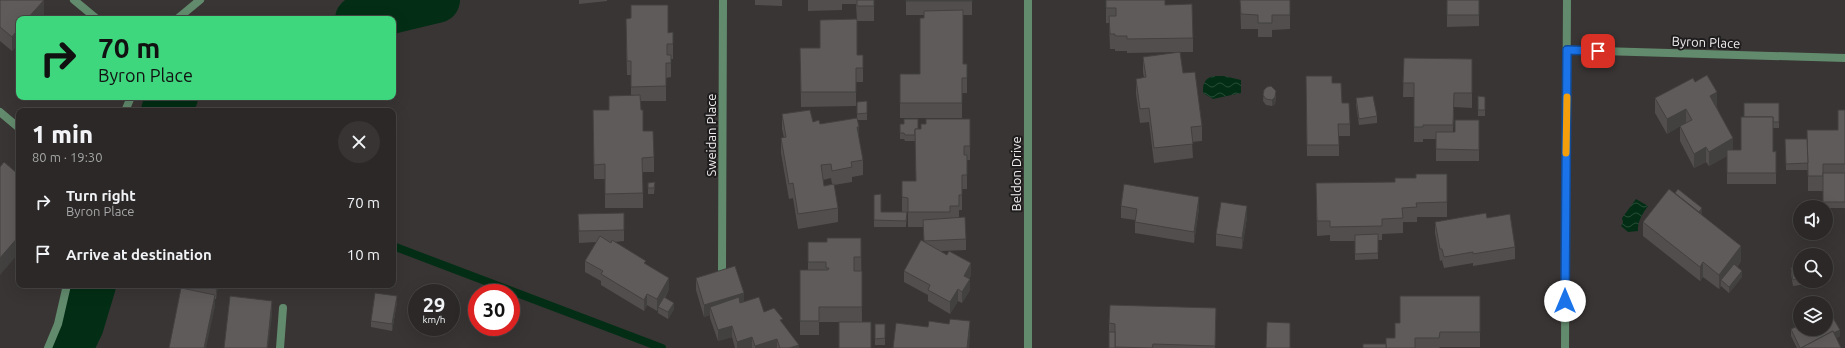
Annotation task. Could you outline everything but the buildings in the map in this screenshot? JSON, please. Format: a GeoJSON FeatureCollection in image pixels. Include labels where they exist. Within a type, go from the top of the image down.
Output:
{"type":"FeatureCollection","features":[{"type":"Feature","properties":{"kind":"street"},"geometry":{"type":"LineString","coordinates":[[74,0],[93,16]]}},
{"type":"Feature","properties":{"kind":"street"},"geometry":{"type":"LineString","coordinates":[[181,16],[200,0]]}},
{"type":"Feature","properties":{"kind":"street","name":"Sweidan Place"},"geometry":{"type":"LineString","coordinates":[[722,270],[724,0]]}},
{"type":"Feature","properties":{"kind":"street","name":"Beldon Drive"},"geometry":{"type":"LineString","coordinates":[[1028,0],[1028,348]]}},
{"type":"Feature","properties":{"kind":"street"},"geometry":{"type":"LineString","coordinates":[[1565,348],[1567,0]]}},
{"type":"Feature","properties":{"kind":"street","name":"Byron Place"},"geometry":{"type":"LineString","coordinates":[[1567,50],[1845,58]]}},
{"type":"Feature","properties":{"kind":"street"},"geometry":{"type":"LineString","coordinates":[[1,114],[16,126]]}},
{"type":"Feature","properties":{"kind":"street"},"geometry":{"type":"LineString","coordinates":[[48,348],[58,324],[66,288]]}},
{"type":"Feature","properties":{"kind":"street"},"geometry":{"type":"LineString","coordinates":[[280,348],[283,308]]}},
{"type":"Feature","properties":{"kind":"water"},"geometry":{"type":"Polygon","coordinates":[[[1213,76],[1224,76],[1241,80],[1241,93],[1213,99],[1203,93],[1204,83],[1207,79],[1213,76]]]}},
{"type":"Feature","properties":{"kind":"water"},"geometry":{"type":"Polygon","coordinates":[[[1636,199],[1648,206],[1639,221],[1638,231],[1628,232],[1621,226],[1623,222],[1622,218],[1636,199]]]}},
{"type":"Feature","properties":{"kind":"waterway"},"geometry":{"type":"LineString","coordinates":[[370,16],[437,0]]}},
{"type":"Feature","properties":{"kind":"waterway"},"geometry":{"type":"LineString","coordinates":[[166,108],[173,100]]}},
{"type":"Feature","properties":{"kind":"waterway"},"geometry":{"type":"LineString","coordinates":[[396,247],[662,348]]}},
{"type":"Feature","properties":{"kind":"waterway"},"geometry":{"type":"LineString","coordinates":[[70,348],[81,325],[92,288]]}},
{"type":"Feature","properties":{"kind":"slow traffic"},"geometry":{"type":"LineString","coordinates":[[1566,153],[1567,97]]}},
{"type":"Feature","properties":{"kind":"route"},"geometry":{"type":"LineString","coordinates":[[1565,301],[1567,50],[1598,51]]}}]}
